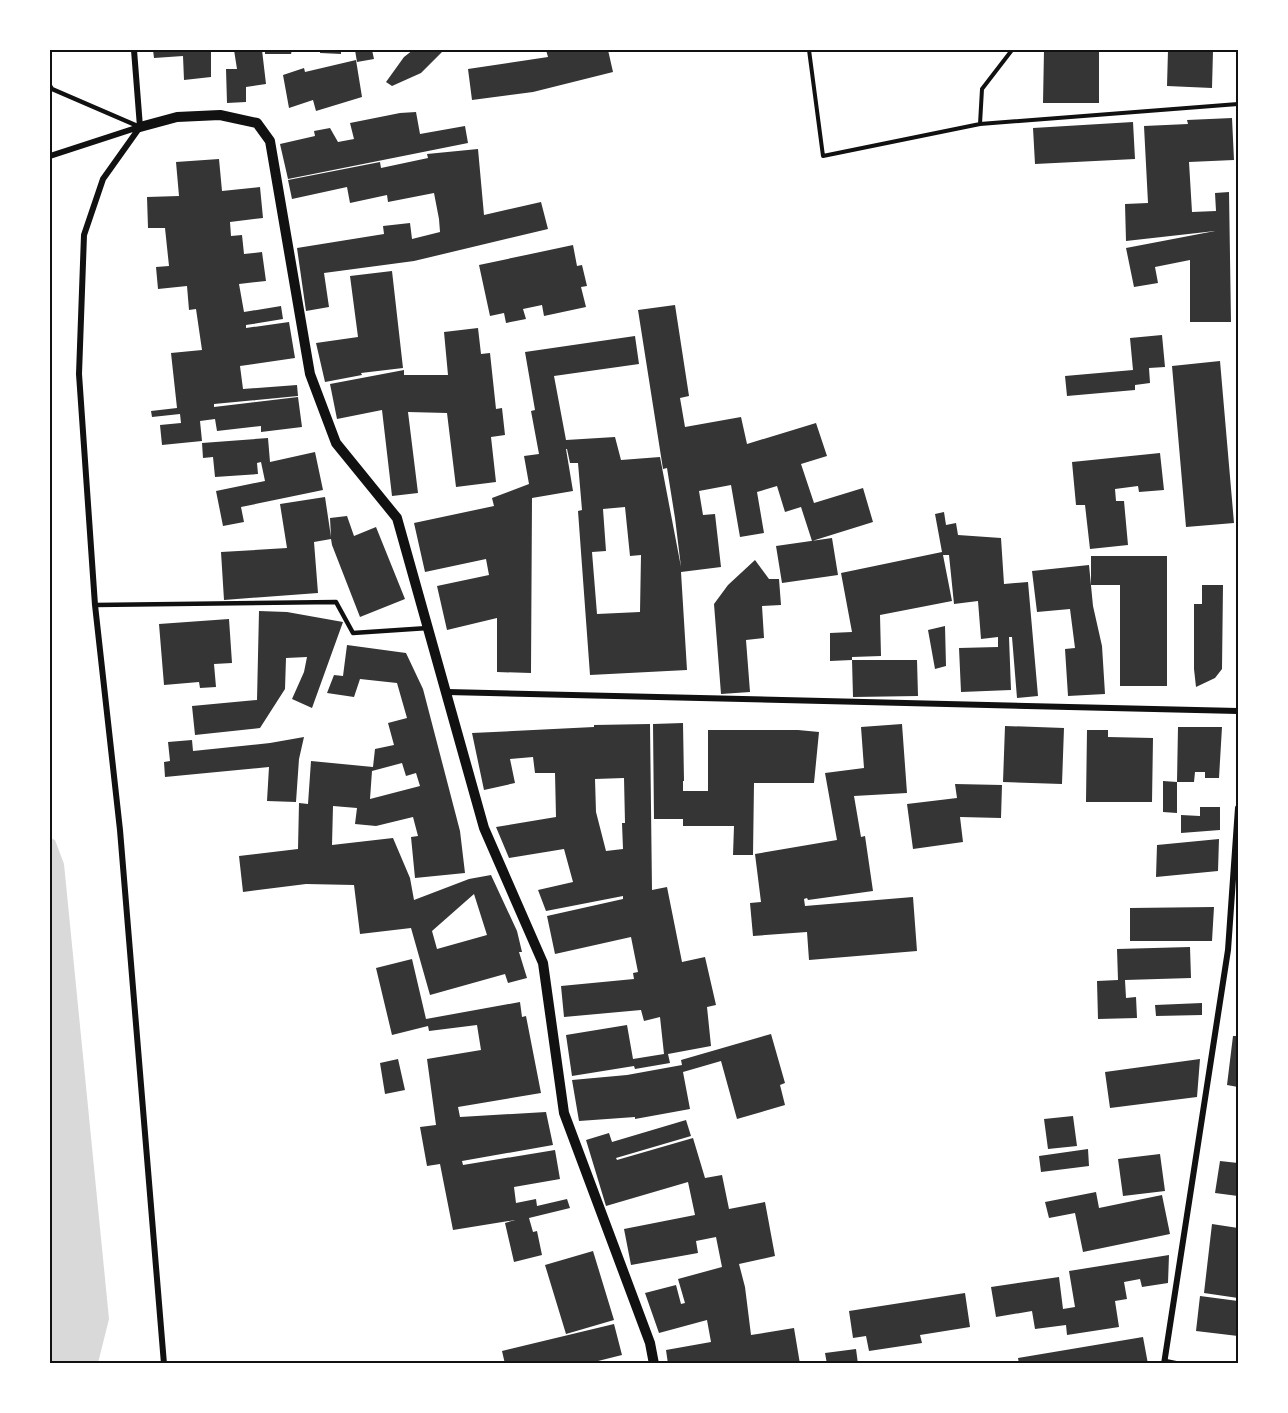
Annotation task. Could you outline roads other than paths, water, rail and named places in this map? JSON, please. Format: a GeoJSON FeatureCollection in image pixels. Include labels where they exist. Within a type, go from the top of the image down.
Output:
{"type":"FeatureCollection","features":[{"type":"Feature","properties":{"kind":"street"},"geometry":{"type":"LineString","coordinates":[[134,50],[140,127],[104,179],[84,235],[79,374],[95,605],[120,830],[164,1364]]}},
{"type":"Feature","properties":{"kind":"street"},"geometry":{"type":"LineString","coordinates":[[50,156],[177,117],[220,115],[257,123],[270,141],[310,374],[336,443],[398,518],[484,828],[543,963],[564,1113],[650,1343],[654,1364]]}},
{"type":"Feature","properties":{"kind":"street"},"geometry":{"type":"LineString","coordinates":[[447,692],[1239,711]]}},
{"type":"Feature","properties":{"kind":"street"},"geometry":{"type":"LineString","coordinates":[[1164,1362],[1228,950],[1239,808]]}},
{"type":"Feature","properties":{"kind":"lane"},"geometry":{"type":"LineString","coordinates":[[50,86],[52,89],[140,127]]}},
{"type":"Feature","properties":{"kind":"lane"},"geometry":{"type":"LineString","coordinates":[[95,605],[336,602],[353,633],[428,628]]}},
{"type":"Feature","properties":{"kind":"lane"},"geometry":{"type":"LineString","coordinates":[[1164,1362],[1180,1364]]}}]}
